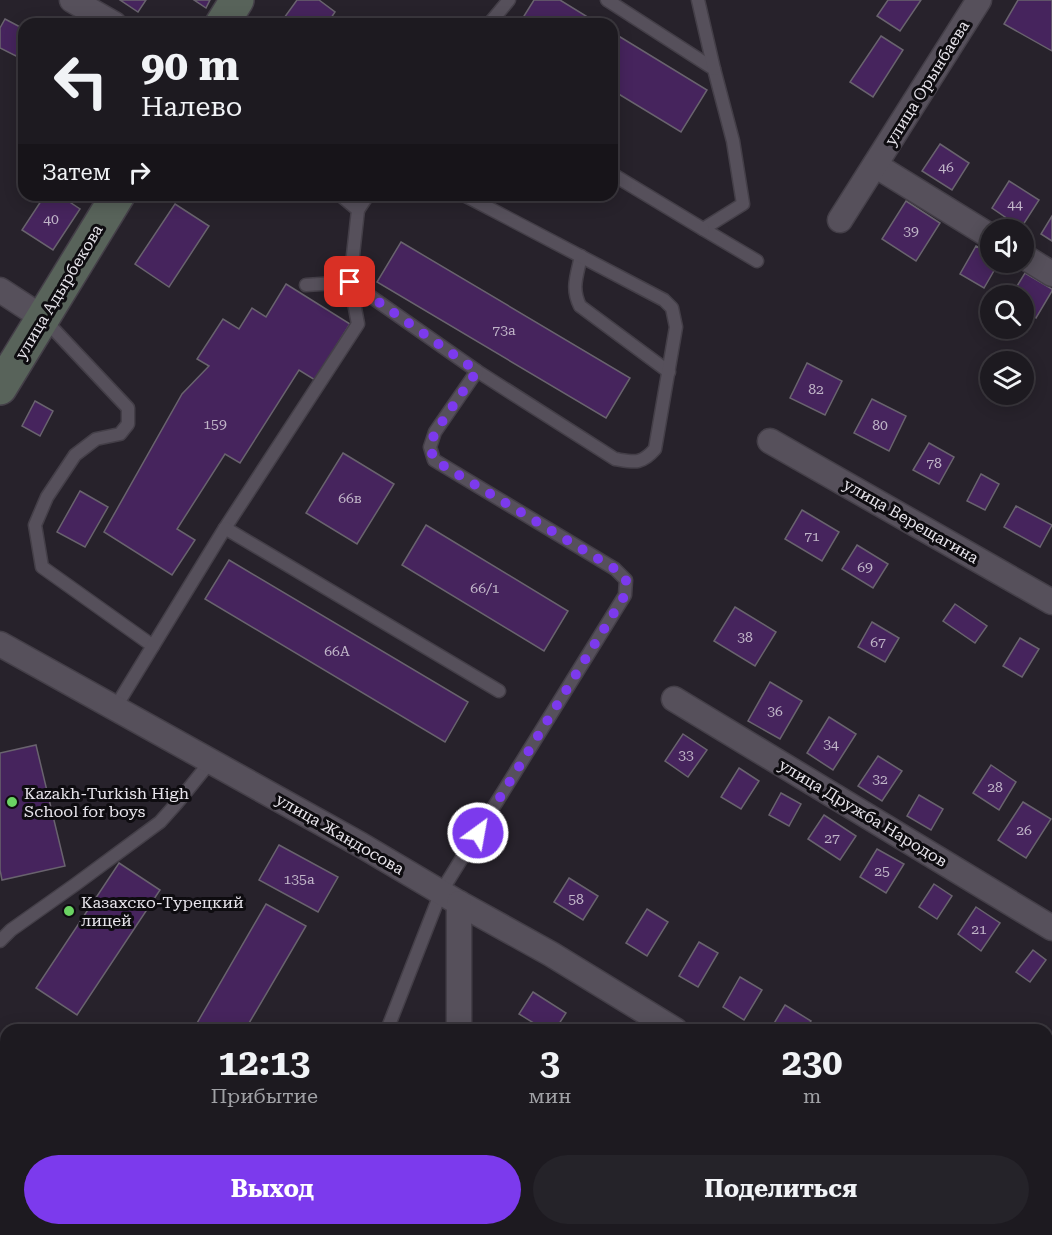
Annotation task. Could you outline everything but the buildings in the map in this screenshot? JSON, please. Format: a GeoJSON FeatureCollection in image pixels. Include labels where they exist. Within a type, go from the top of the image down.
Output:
{"type":"FeatureCollection","features":[{"type":"Feature","properties":{"kind":"main road"},"geometry":{"type":"LineString","coordinates":[[226,18],[237,0]]}},
{"type":"Feature","properties":{"kind":"main road","name":"улица Адырбекова"},"geometry":{"type":"LineString","coordinates":[[0,388],[114,201]]}},
{"type":"Feature","properties":{"kind":"street"},"geometry":{"type":"LineString","coordinates":[[72,0],[104,18]]}},
{"type":"Feature","properties":{"kind":"street","name":"улица Орынбаева"},"geometry":{"type":"LineString","coordinates":[[840,220],[979,0]]}},
{"type":"Feature","properties":{"kind":"street"},"geometry":{"type":"LineString","coordinates":[[875,165],[980,230]]}},
{"type":"Feature","properties":{"kind":"street"},"geometry":{"type":"LineString","coordinates":[[1034,263],[1052,274]]}},
{"type":"Feature","properties":{"kind":"street"},"geometry":{"type":"LineString","coordinates":[[0,290],[43,318]]}},
{"type":"Feature","properties":{"kind":"street","name":"улица Верещагина"},"geometry":{"type":"LineString","coordinates":[[770,441],[1052,602]]}},
{"type":"Feature","properties":{"kind":"street","name":"улица Жандосова"},"geometry":{"type":"LineString","coordinates":[[0,644],[361,845],[550,954],[665,1024]]}},
{"type":"Feature","properties":{"kind":"street","name":"улица Дружба Народов"},"geometry":{"type":"LineString","coordinates":[[674,699],[1052,928]]}},
{"type":"Feature","properties":{"kind":"street"},"geometry":{"type":"LineString","coordinates":[[450,898],[459,1024]]}},
{"type":"Feature","properties":{"kind":"lane"},"geometry":{"type":"LineString","coordinates":[[494,18],[509,0]]}},
{"type":"Feature","properties":{"kind":"lane"},"geometry":{"type":"LineString","coordinates":[[607,0],[714,69]]}},
{"type":"Feature","properties":{"kind":"lane"},"geometry":{"type":"LineString","coordinates":[[698,0],[733,141],[743,204],[703,229]]}},
{"type":"Feature","properties":{"kind":"lane"},"geometry":{"type":"LineString","coordinates":[[618,178],[757,261]]}},
{"type":"Feature","properties":{"kind":"lane"},"geometry":{"type":"LineString","coordinates":[[347,201],[358,210]]}},
{"type":"Feature","properties":{"kind":"lane"},"geometry":{"type":"LineString","coordinates":[[114,708],[225,528],[358,324],[350,282],[358,210],[364,201]]}},
{"type":"Feature","properties":{"kind":"lane"},"geometry":{"type":"LineString","coordinates":[[306,285],[350,282],[477,371],[615,459],[634,462],[647,459],[655,449],[669,372],[676,327],[672,308],[664,300],[476,201]]}},
{"type":"Feature","properties":{"kind":"lane"},"geometry":{"type":"LineString","coordinates":[[581,256],[575,284],[575,295],[580,306],[669,372]]}},
{"type":"Feature","properties":{"kind":"lane"},"geometry":{"type":"LineString","coordinates":[[43,318],[128,408],[128,424],[120,434],[96,439],[75,455],[47,497],[35,525],[42,567],[153,646]]}},
{"type":"Feature","properties":{"kind":"lane"},"geometry":{"type":"LineString","coordinates":[[390,1024],[450,898],[625,595],[626,580],[615,569],[434,460],[430,447],[435,432],[477,371]]}},
{"type":"Feature","properties":{"kind":"lane"},"geometry":{"type":"LineString","coordinates":[[225,528],[499,691]]}},
{"type":"Feature","properties":{"kind":"lane"},"geometry":{"type":"LineString","coordinates":[[0,940],[160,822],[211,761]]}},
{"type":"Feature","properties":{"kind":"place","name":"Kazakh-Turkish High School for boys"},"geometry":{"type":"Point","coordinates":[12,802]}},
{"type":"Feature","properties":{"kind":"place","name":"Казахско-Турецкий лицей"},"geometry":{"type":"Point","coordinates":[69,911]}},
{"type":"Feature","properties":{"kind":"route"},"geometry":{"type":"LineString","coordinates":[[350,282],[477,371],[435,432],[430,447],[434,460],[615,569],[626,580],[625,595],[478,833]]}}]}
